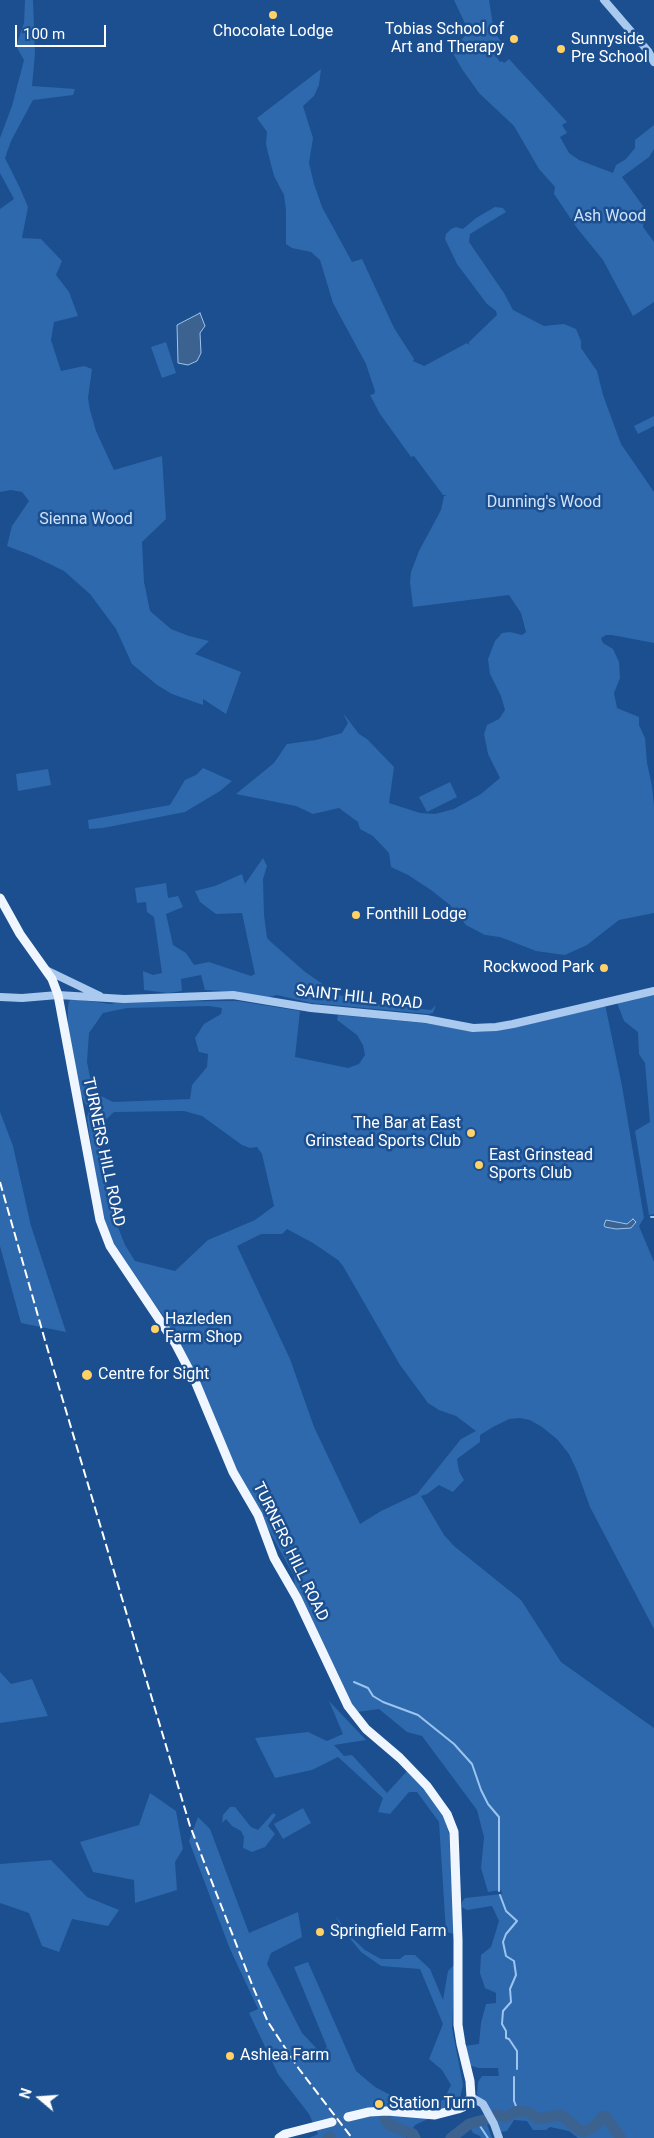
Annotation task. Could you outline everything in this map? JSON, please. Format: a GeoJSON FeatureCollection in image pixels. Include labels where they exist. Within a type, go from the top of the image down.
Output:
{"type":"FeatureCollection","features":[{"type":"Feature","properties":{"kind":"main road","name":"TURNERS HILL ROAD"},"geometry":{"type":"LineString","coordinates":[[0,898],[20,934],[46,970],[58,995],[104,1234],[123,1267],[147,1299],[175,1343],[194,1381],[233,1472],[258,1516],[274,1558],[297,1598],[348,1706],[366,1729],[400,1758],[427,1786],[447,1814],[454,1832],[457,1896],[458,2025],[470,2081],[471,2097]]}},
{"type":"Feature","properties":{"kind":"main road"},"geometry":{"type":"LineString","coordinates":[[348,2117],[369,2112],[387,2111],[435,2115],[458,2110],[471,2097]]}},
{"type":"Feature","properties":{"kind":"main road"},"geometry":{"type":"LineString","coordinates":[[279,2138],[285,2134],[332,2122]]}},
{"type":"Feature","properties":{"kind":"street"},"geometry":{"type":"LineString","coordinates":[[604,0],[648,51],[654,62]]}},
{"type":"Feature","properties":{"kind":"street"},"geometry":{"type":"LineString","coordinates":[[46,970],[106,998]]}},
{"type":"Feature","properties":{"kind":"street","name":"SAINT HILL ROAD"},"geometry":{"type":"LineString","coordinates":[[0,997],[22,998],[58,995],[124,999],[232,995],[311,1008],[426,1019],[473,1028],[505,1026],[654,991]]}},
{"type":"Feature","properties":{"kind":"street"},"geometry":{"type":"LineString","coordinates":[[471,2097],[483,2104],[499,2138]]}},
{"type":"Feature","properties":{"kind":"green space","name":"Sienna Wood"},"geometry":{"type":"Polygon","coordinates":[[[25,0],[33,0],[35,54],[32,86],[75,89],[73,95],[33,100],[11,141],[5,158],[28,207],[22,238],[41,239],[62,261],[56,275],[69,292],[78,316],[54,322],[51,340],[61,371],[84,366],[92,369],[88,398],[90,410],[96,431],[114,470],[162,456],[166,519],[142,542],[144,582],[150,611],[171,629],[209,641],[195,654],[241,672],[226,714],[203,699],[203,705],[172,694],[157,685],[132,664],[116,629],[90,594],[64,571],[7,546],[12,526],[29,501],[22,492],[11,490],[0,492],[0,209],[14,199],[0,173],[0,138],[12,106],[24,60],[16,46],[24,23],[25,0]]]}},
{"type":"Feature","properties":{"kind":"green space","name":"Ash Wood"},"geometry":{"type":"Polygon","coordinates":[[[454,0],[489,0],[494,32],[504,45],[503,49],[495,55],[500,62],[504,63],[509,59],[567,122],[562,125],[567,133],[560,137],[569,153],[579,160],[613,173],[616,165],[626,159],[635,148],[635,140],[654,125],[654,149],[649,157],[622,177],[648,213],[644,218],[643,227],[654,242],[654,302],[633,316],[603,260],[577,228],[554,194],[555,187],[539,169],[514,126],[479,93],[454,55],[456,45],[469,32],[454,0]]]}},
{"type":"Feature","properties":{"kind":"green space","name":"Dunning's Wood"},"geometry":{"type":"Polygon","coordinates":[[[321,69],[319,85],[314,96],[303,106],[313,138],[309,163],[314,184],[322,207],[352,262],[362,259],[394,328],[414,359],[413,361],[424,366],[467,343],[469,345],[469,342],[497,315],[496,311],[487,304],[457,264],[445,239],[446,234],[451,229],[456,227],[463,229],[476,218],[495,207],[503,208],[506,212],[470,234],[469,242],[504,293],[513,310],[544,326],[564,324],[576,329],[581,341],[581,348],[597,371],[603,395],[621,444],[654,492],[654,643],[612,635],[606,635],[601,638],[603,643],[613,649],[619,662],[620,678],[614,693],[617,708],[639,717],[639,725],[645,738],[654,806],[654,913],[619,920],[587,945],[565,955],[536,951],[500,937],[485,935],[466,925],[450,905],[431,890],[408,875],[391,867],[389,853],[373,836],[360,829],[358,822],[339,808],[313,814],[296,806],[236,794],[274,763],[287,744],[316,740],[342,733],[348,723],[343,713],[359,734],[367,739],[394,767],[389,803],[420,813],[435,814],[454,809],[481,794],[500,778],[488,754],[484,734],[487,725],[499,719],[505,710],[501,696],[490,674],[488,659],[495,641],[502,633],[510,632],[522,635],[526,632],[521,613],[509,595],[413,607],[410,582],[411,572],[419,551],[441,510],[444,496],[447,495],[443,495],[414,456],[411,457],[380,414],[370,395],[374,394],[375,391],[366,364],[333,303],[320,260],[311,252],[292,248],[286,244],[284,195],[274,176],[266,144],[267,132],[257,118],[321,69]]]}},
{"type":"Feature","properties":{"kind":"green space"},"geometry":{"type":"Polygon","coordinates":[[[166,342],[176,373],[162,378],[151,347],[166,342]]]}},
{"type":"Feature","properties":{"kind":"green space"},"geometry":{"type":"Polygon","coordinates":[[[654,416],[654,426],[638,434],[634,426],[654,416]]]}},
{"type":"Feature","properties":{"kind":"green space"},"geometry":{"type":"Polygon","coordinates":[[[203,768],[232,781],[220,791],[185,812],[89,829],[88,820],[170,805],[185,780],[196,775],[203,768]]]}},
{"type":"Feature","properties":{"kind":"green space"},"geometry":{"type":"Polygon","coordinates":[[[48,769],[51,785],[18,791],[16,774],[48,769]]]}},
{"type":"Feature","properties":{"kind":"green space"},"geometry":{"type":"Polygon","coordinates":[[[450,782],[457,797],[427,812],[419,797],[450,782]]]}},
{"type":"Feature","properties":{"kind":"green space"},"geometry":{"type":"Polygon","coordinates":[[[263,858],[267,866],[263,879],[264,915],[267,938],[271,942],[304,971],[338,995],[375,1004],[431,1010],[436,1005],[433,1013],[311,1003],[277,995],[268,997],[205,990],[201,975],[181,979],[182,991],[168,993],[144,990],[143,971],[153,975],[162,973],[154,917],[147,912],[146,902],[137,903],[135,888],[166,883],[168,898],[178,896],[183,907],[166,914],[173,945],[186,953],[194,965],[209,962],[251,976],[255,974],[242,913],[216,914],[200,902],[195,891],[215,886],[242,874],[245,884],[263,858]]]}},
{"type":"Feature","properties":{"kind":"green space"},"geometry":{"type":"Polygon","coordinates":[[[654,994],[654,1214],[649,1215],[635,1131],[650,1122],[645,1063],[639,1054],[638,1032],[624,1021],[617,1003],[654,994]]]}},
{"type":"Feature","properties":{"kind":"green space"},"geometry":{"type":"Polygon","coordinates":[[[73,999],[111,1004],[119,1002],[238,1001],[300,1011],[295,1057],[348,1068],[359,1064],[365,1055],[363,1045],[357,1035],[337,1020],[338,1015],[424,1023],[478,1032],[500,1030],[605,1006],[622,1086],[644,1218],[639,1226],[654,1262],[654,1629],[590,1507],[569,1454],[557,1439],[530,1420],[520,1418],[509,1419],[480,1435],[480,1442],[457,1459],[459,1471],[464,1480],[453,1492],[439,1485],[421,1496],[444,1535],[454,1546],[521,1600],[561,1662],[654,1728],[654,2138],[578,2138],[569,2131],[550,2127],[546,2130],[533,2130],[527,2121],[514,2120],[507,2131],[501,2132],[479,2098],[477,2094],[478,2082],[482,2076],[499,2076],[498,2068],[471,2066],[465,2046],[479,2044],[481,2023],[486,2004],[496,2003],[496,1993],[485,1988],[480,1973],[481,1955],[491,1947],[499,1921],[492,1906],[467,1910],[462,1907],[462,1902],[465,1898],[502,1894],[501,1890],[488,1892],[481,1868],[484,1837],[477,1810],[422,1736],[407,1732],[379,1709],[357,1712],[349,1700],[295,1586],[294,1576],[237,1472],[190,1365],[165,1318],[125,1265],[109,1234],[99,1200],[87,1117],[89,1111],[79,1091],[68,1025],[69,1001],[73,999]],[[209,1006],[127,1008],[103,1013],[89,1033],[87,1062],[93,1092],[113,1102],[190,1099],[192,1085],[207,1067],[208,1054],[199,1052],[195,1038],[204,1024],[221,1014],[222,1008],[209,1006]],[[184,1111],[114,1112],[98,1127],[101,1157],[112,1212],[125,1245],[135,1261],[175,1271],[208,1240],[255,1220],[274,1206],[262,1154],[257,1147],[250,1148],[242,1145],[202,1116],[184,1111]],[[287,1229],[282,1234],[261,1234],[237,1246],[290,1359],[314,1427],[360,1524],[381,1511],[417,1494],[461,1439],[476,1431],[456,1416],[439,1410],[428,1403],[400,1365],[338,1260],[313,1243],[287,1229]]]}},
{"type":"Feature","properties":{"kind":"green space"},"geometry":{"type":"Polygon","coordinates":[[[0,1112],[13,1146],[31,1226],[66,1332],[21,1323],[0,1246],[0,1112]]]}},
{"type":"Feature","properties":{"kind":"green space"},"geometry":{"type":"Polygon","coordinates":[[[0,1672],[11,1684],[32,1679],[48,1716],[0,1723],[0,1672]]]}},
{"type":"Feature","properties":{"kind":"green space"},"geometry":{"type":"Polygon","coordinates":[[[329,1701],[366,1740],[334,1745],[344,1756],[352,1755],[387,1793],[408,1770],[425,1788],[444,1817],[449,1834],[454,1934],[446,1932],[439,1822],[417,1792],[409,1792],[390,1814],[378,1812],[383,1798],[338,1757],[312,1770],[275,1778],[255,1738],[308,1732],[327,1741],[343,1734],[329,1701]]]}},
{"type":"Feature","properties":{"kind":"green space"},"geometry":{"type":"Polygon","coordinates":[[[150,1793],[176,1811],[183,1849],[175,1862],[177,1890],[135,1903],[134,1880],[93,1872],[80,1842],[139,1825],[150,1793]]]}},
{"type":"Feature","properties":{"kind":"green space"},"geometry":{"type":"Polygon","coordinates":[[[230,1807],[235,1807],[251,1827],[258,1830],[273,1813],[276,1815],[268,1826],[275,1834],[265,1847],[252,1852],[243,1848],[244,1837],[241,1831],[232,1826],[226,1819],[222,1823],[223,1815],[230,1807]]]}},
{"type":"Feature","properties":{"kind":"green space"},"geometry":{"type":"Polygon","coordinates":[[[303,1808],[311,1823],[283,1839],[274,1824],[303,1808]]]}},
{"type":"Feature","properties":{"kind":"green space"},"geometry":{"type":"Polygon","coordinates":[[[198,1817],[210,1829],[249,1933],[298,1912],[302,1937],[271,1953],[267,1964],[302,2033],[320,2052],[327,2047],[294,1967],[308,1962],[356,2071],[375,2087],[400,2100],[431,2107],[444,2099],[451,2085],[442,2070],[429,2059],[443,2024],[420,1969],[381,1966],[361,1952],[343,1930],[335,1915],[350,1936],[365,1950],[381,1959],[400,1959],[405,1955],[415,1955],[430,1969],[443,2000],[448,1971],[455,1964],[452,2028],[463,2085],[460,2098],[443,2112],[415,2125],[406,2138],[309,2138],[318,2134],[309,2114],[278,2074],[249,2013],[258,2009],[230,1949],[189,1841],[198,1817]]]}},
{"type":"Feature","properties":{"kind":"green space"},"geometry":{"type":"Polygon","coordinates":[[[51,1860],[87,1897],[119,1910],[108,1926],[72,1919],[59,1952],[42,1946],[29,1913],[0,1903],[0,1864],[51,1860]]]}},
{"type":"Feature","properties":{"kind":"green space"},"geometry":{"type":"Polygon","coordinates":[[[484,2121],[492,2138],[481,2138],[473,2133],[469,2125],[484,2121]]]}},
{"type":"Feature","properties":{"kind":"shaded area"},"geometry":{"type":"Polygon","coordinates":[[[200,313],[205,326],[200,333],[201,353],[197,361],[188,365],[178,363],[177,325],[200,313]]]}},
{"type":"Feature","properties":{"kind":"shaded area"},"geometry":{"type":"Polygon","coordinates":[[[633,1219],[636,1222],[631,1228],[616,1229],[605,1227],[604,1225],[606,1220],[627,1224],[633,1219]]]}},
{"type":"Feature","properties":{"kind":"waterway"},"geometry":{"type":"LineString","coordinates":[[354,1682],[368,1688],[373,1696],[383,1702],[418,1715],[454,1744],[472,1764],[488,1804],[499,1817],[499,1891]]}},
{"type":"Feature","properties":{"kind":"waterway"},"geometry":{"type":"LineString","coordinates":[[500,1895],[506,1911],[517,1921],[506,1934],[503,1942],[506,1956],[514,1961],[516,1975],[510,1989],[511,2002],[503,2011],[502,2024],[506,2031],[506,2038],[509,2039],[517,2051],[517,2069]]}},
{"type":"Feature","properties":{"kind":"waterway"},"geometry":{"type":"LineString","coordinates":[[514,2077],[514,2101],[518,2111]]}},
{"type":"Feature","properties":{"kind":"waterway"},"geometry":{"type":"LineString","coordinates":[[496,2115],[505,2117],[518,2111],[530,2113],[538,2119],[561,2115],[584,2132],[595,2126],[605,2116],[621,2138]]}},
{"type":"Feature","properties":{"kind":"waterway"},"geometry":{"type":"LineString","coordinates":[[385,2119],[389,2125],[413,2134],[415,2138]]}},
{"type":"Feature","properties":{"kind":"waterway"},"geometry":{"type":"LineString","coordinates":[[451,2138],[469,2124],[487,2119]]}},
{"type":"Feature","properties":{"kind":"waterway"},"geometry":{"type":"LineString","coordinates":[[478,2123],[488,2138]]}},
{"type":"Feature","properties":{"kind":"tunnel"},"geometry":{"type":"LineString","coordinates":[[332,2122],[348,2117]]}},
{"type":"Feature","properties":{"kind":"railway"},"geometry":{"type":"LineString","coordinates":[[0,1182],[44,1337],[190,1826],[268,2022],[299,2069],[352,2138]]}},
{"type":"Feature","properties":{"kind":"place","name":"Chocolate Lodge"},"geometry":{"type":"Point","coordinates":[273,15]}},
{"type":"Feature","properties":{"kind":"place","name":"Tobias School of Art and Therapy"},"geometry":{"type":"Point","coordinates":[514,39]}},
{"type":"Feature","properties":{"kind":"place","name":"Sunnyside Pre School"},"geometry":{"type":"Point","coordinates":[561,49]}},
{"type":"Feature","properties":{"kind":"place","name":"Fonthill Lodge"},"geometry":{"type":"Point","coordinates":[356,915]}},
{"type":"Feature","properties":{"kind":"place","name":"Rockwood Park"},"geometry":{"type":"Point","coordinates":[604,968]}},
{"type":"Feature","properties":{"kind":"place","name":"The Bar at East Grinstead Sports Club"},"geometry":{"type":"Point","coordinates":[471,1133]}},
{"type":"Feature","properties":{"kind":"place","name":"East Grinstead Sports Club"},"geometry":{"type":"Point","coordinates":[479,1165]}},
{"type":"Feature","properties":{"kind":"place","name":"Hazleden Farm Shop"},"geometry":{"type":"Point","coordinates":[155,1329]}},
{"type":"Feature","properties":{"kind":"place","name":"Centre for Sight"},"geometry":{"type":"Point","coordinates":[87,1375]}},
{"type":"Feature","properties":{"kind":"place","name":"Springfield Farm"},"geometry":{"type":"Point","coordinates":[320,1932]}},
{"type":"Feature","properties":{"kind":"place","name":"Ashlea Farm"},"geometry":{"type":"Point","coordinates":[230,2056]}},
{"type":"Feature","properties":{"kind":"place","name":"Station Turn"},"geometry":{"type":"Point","coordinates":[379,2104]}}]}
